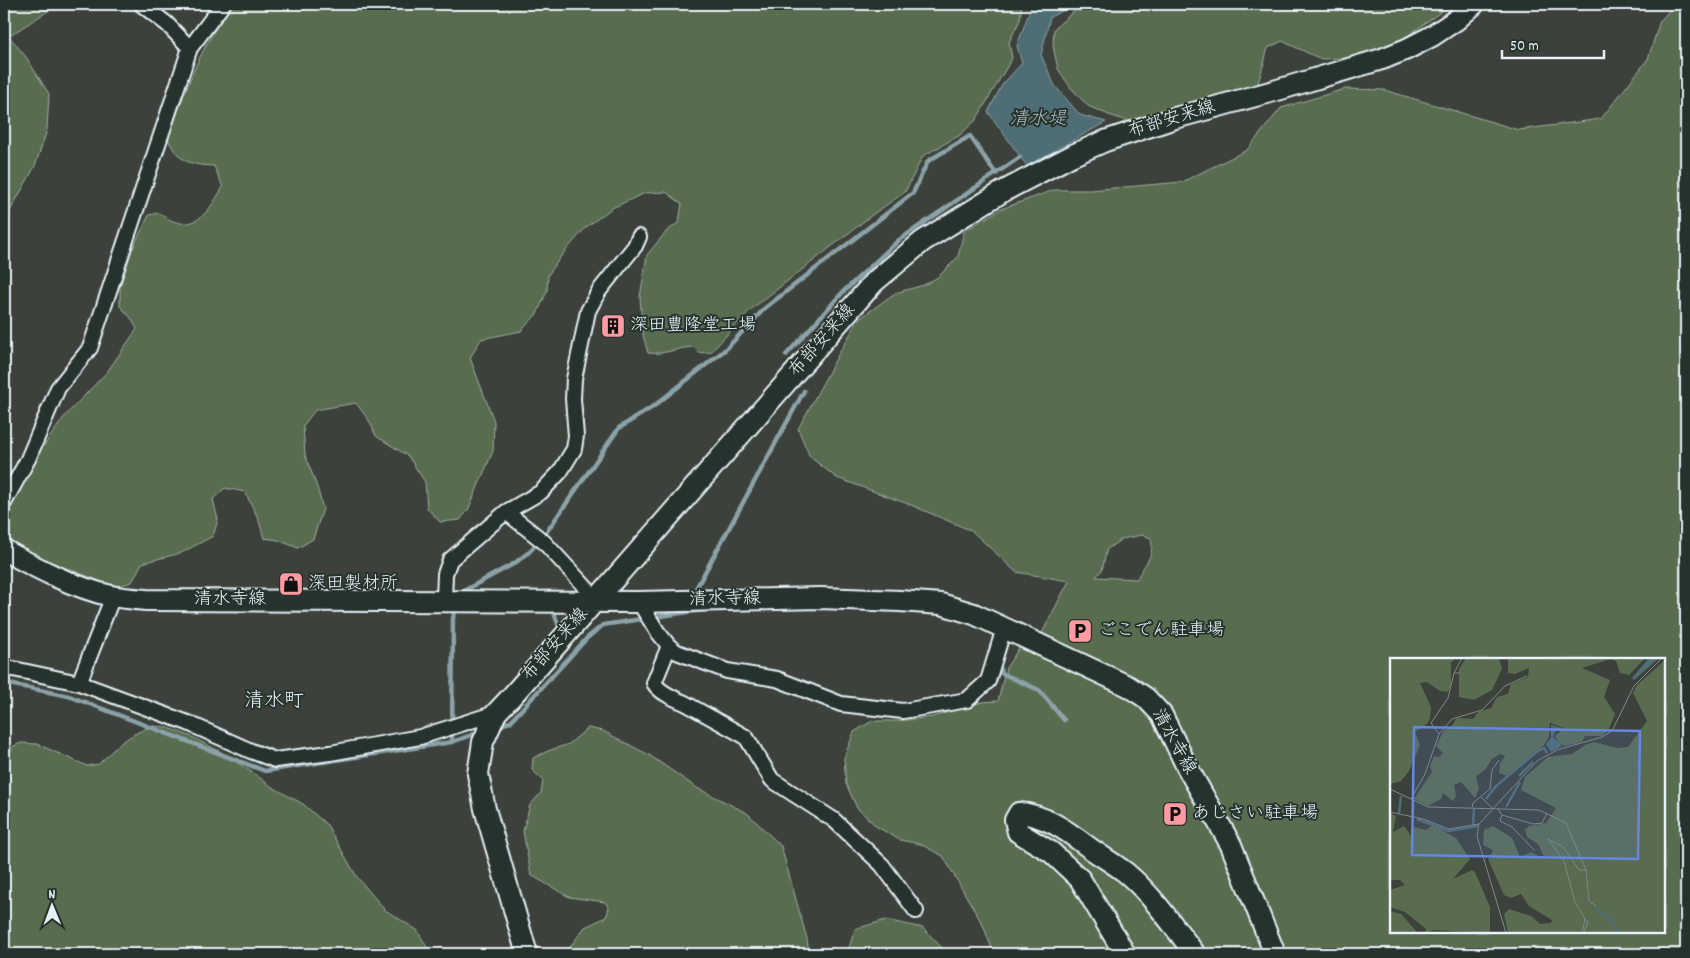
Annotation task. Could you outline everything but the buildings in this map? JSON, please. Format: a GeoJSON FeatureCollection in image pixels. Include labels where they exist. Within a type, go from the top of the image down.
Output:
{"type":"FeatureCollection","features":[{"type":"Feature","properties":{"kind":"main road","name":"布部安来線"},"geometry":{"type":"LineString","coordinates":[[527,954],[485,809],[478,774],[483,742],[496,713],[874,282],[923,241],[1002,192],[1073,155],[1105,141],[1175,118],[1336,74],[1407,49],[1432,36],[1456,20],[1474,4]]}},
{"type":"Feature","properties":{"kind":"main road","name":"清水寺線"},"geometry":{"type":"LineString","coordinates":[[4,550],[47,574],[112,596],[146,600],[639,602],[820,598],[941,604],[974,614],[1128,686],[1146,698],[1162,716],[1187,767],[1231,845],[1275,954]]}},
{"type":"Feature","properties":{"kind":"main road"},"geometry":{"type":"LineString","coordinates":[[1125,954],[1080,879],[1051,852],[1018,832],[1015,820],[1019,813],[1030,814],[1050,821],[1068,831],[1126,873],[1157,905],[1195,954]]}},
{"type":"Feature","properties":{"kind":"street"},"geometry":{"type":"LineString","coordinates":[[141,4],[167,24],[190,48]]}},
{"type":"Feature","properties":{"kind":"street"},"geometry":{"type":"LineString","coordinates":[[4,503],[28,458],[58,388],[90,348],[190,48],[223,4]]}},
{"type":"Feature","properties":{"kind":"street"},"geometry":{"type":"LineString","coordinates":[[444,600],[445,574],[450,560],[506,512],[541,492],[560,472],[574,450],[576,436],[573,399],[574,379],[588,311],[599,291],[635,246],[639,237]]}},
{"type":"Feature","properties":{"kind":"street"},"geometry":{"type":"LineString","coordinates":[[506,512],[544,542],[590,592],[594,602]]}},
{"type":"Feature","properties":{"kind":"street"},"geometry":{"type":"LineString","coordinates":[[78,683],[112,596]]}},
{"type":"Feature","properties":{"kind":"street"},"geometry":{"type":"LineString","coordinates":[[639,602],[669,646],[677,652],[727,672],[777,679],[841,704],[903,711],[967,700],[988,681],[1004,628]]}},
{"type":"Feature","properties":{"kind":"street"},"geometry":{"type":"LineString","coordinates":[[669,646],[655,678],[654,683],[656,687],[746,737],[772,780],[834,820],[882,865],[916,911]]}},
{"type":"Feature","properties":{"kind":"street"},"geometry":{"type":"LineString","coordinates":[[4,667],[78,683],[188,723],[275,760],[420,737],[496,713]]}},
{"type":"Feature","properties":{"kind":"green space"},"geometry":{"type":"Polygon","coordinates":[[[4,4],[59,4],[9,36],[26,57],[49,94],[47,130],[35,166],[4,222],[4,4]]]}},
{"type":"Feature","properties":{"kind":"green space"},"geometry":{"type":"Polygon","coordinates":[[[235,4],[1022,4],[1020,20],[1009,42],[1012,58],[976,120],[960,135],[923,156],[905,192],[872,215],[749,311],[711,352],[699,353],[693,347],[648,353],[643,335],[640,297],[647,255],[666,232],[679,222],[682,204],[666,192],[645,193],[612,208],[585,228],[548,275],[547,291],[537,314],[521,331],[481,339],[470,358],[494,421],[493,451],[468,510],[460,520],[440,522],[427,508],[425,482],[408,456],[376,436],[370,422],[356,403],[315,410],[303,426],[305,455],[323,509],[313,539],[298,548],[278,540],[264,538],[258,518],[245,492],[225,488],[213,499],[218,520],[213,536],[181,553],[142,563],[132,582],[115,587],[26,552],[5,538],[4,519],[38,454],[65,416],[107,372],[137,329],[131,318],[120,306],[120,287],[132,250],[149,215],[159,213],[171,220],[190,223],[204,214],[223,187],[214,166],[199,165],[186,161],[176,153],[168,139],[195,68],[213,33],[235,4]]]}},
{"type":"Feature","properties":{"kind":"green space"},"geometry":{"type":"Polygon","coordinates":[[[1098,4],[1450,4],[1403,39],[1372,57],[1321,59],[1282,41],[1268,48],[1257,87],[1131,122],[1088,106],[1071,88],[1058,69],[1053,46],[1054,29],[1074,11],[1098,4]]]}},
{"type":"Feature","properties":{"kind":"green space"},"geometry":{"type":"Polygon","coordinates":[[[1675,4],[1686,4],[1686,954],[994,954],[983,925],[943,856],[920,844],[900,840],[877,827],[857,808],[846,784],[844,758],[854,732],[872,721],[898,721],[932,717],[982,702],[998,701],[1006,668],[1021,645],[1039,639],[1069,581],[1016,572],[972,531],[911,505],[837,478],[810,457],[798,429],[859,319],[895,293],[924,285],[938,277],[958,257],[964,231],[1001,209],[1054,190],[1091,190],[1182,182],[1247,150],[1281,108],[1345,89],[1384,90],[1519,130],[1601,119],[1648,59],[1660,21],[1675,4]],[[1142,535],[1122,539],[1107,549],[1102,570],[1096,577],[1137,579],[1150,556],[1151,538],[1142,535]]]}},
{"type":"Feature","properties":{"kind":"green space"},"geometry":{"type":"Polygon","coordinates":[[[153,726],[166,727],[192,737],[223,753],[272,787],[303,804],[327,825],[357,877],[385,910],[417,930],[431,954],[4,954],[4,818],[8,817],[9,813],[7,779],[12,747],[21,743],[37,744],[87,766],[99,764],[123,741],[153,726]]]}},
{"type":"Feature","properties":{"kind":"green space"},"geometry":{"type":"Polygon","coordinates":[[[588,728],[603,731],[649,755],[697,788],[747,813],[781,846],[807,939],[809,954],[567,954],[567,951],[585,927],[606,917],[609,908],[605,902],[569,897],[531,875],[523,831],[530,805],[541,793],[543,780],[532,770],[533,758],[569,744],[588,728]]]}},
{"type":"Feature","properties":{"kind":"green space"},"geometry":{"type":"Polygon","coordinates":[[[886,920],[923,928],[948,954],[847,954],[855,929],[886,920]]]}},
{"type":"Feature","properties":{"kind":"water","name":"清水堤"},"geometry":{"type":"Polygon","coordinates":[[[1032,4],[1076,4],[1050,17],[1041,55],[1055,86],[1080,115],[1106,122],[1027,166],[988,112],[1002,85],[1022,63],[1017,46],[1032,4]]]}},
{"type":"Feature","properties":{"kind":"waterway"},"geometry":{"type":"LineString","coordinates":[[458,594],[515,563],[529,552],[543,537],[619,428],[654,406],[726,349],[765,308],[913,193],[928,161],[970,136],[996,174]]}},
{"type":"Feature","properties":{"kind":"waterway"},"geometry":{"type":"LineString","coordinates":[[786,355],[843,292],[899,240],[1020,157]]}},
{"type":"Feature","properties":{"kind":"waterway"},"geometry":{"type":"LineString","coordinates":[[693,594],[804,391]]}},
{"type":"Feature","properties":{"kind":"waterway"},"geometry":{"type":"LineString","coordinates":[[452,742],[453,618],[456,607]]}},
{"type":"Feature","properties":{"kind":"waterway"},"geometry":{"type":"LineString","coordinates":[[497,726],[510,722],[587,638],[603,625],[681,613],[685,607]]}},
{"type":"Feature","properties":{"kind":"waterway"},"geometry":{"type":"LineString","coordinates":[[549,610],[553,610],[558,624]]}},
{"type":"Feature","properties":{"kind":"waterway"},"geometry":{"type":"LineString","coordinates":[[681,613],[704,610]]}},
{"type":"Feature","properties":{"kind":"waterway"},"geometry":{"type":"LineString","coordinates":[[999,663],[1001,673],[1039,690],[1064,720]]}},
{"type":"Feature","properties":{"kind":"waterway"},"geometry":{"type":"LineString","coordinates":[[4,683],[69,696],[265,771],[452,742],[480,732]]}},
{"type":"Feature","properties":{"kind":"place","name":"深田豊隆堂工場"},"geometry":{"type":"Point","coordinates":[613,326]}},
{"type":"Feature","properties":{"kind":"place","name":"深田製材所"},"geometry":{"type":"Point","coordinates":[291,584]}},
{"type":"Feature","properties":{"kind":"place","name":"ごこでん駐車場"},"geometry":{"type":"Point","coordinates":[1080,631]}},
{"type":"Feature","properties":{"kind":"place","name":"あじさい駐車場"},"geometry":{"type":"Point","coordinates":[1175,814]}},
{"type":"Feature","properties":{"kind":"district","name":"清水町"},"geometry":{"type":"Point","coordinates":[274,702]}}]}
